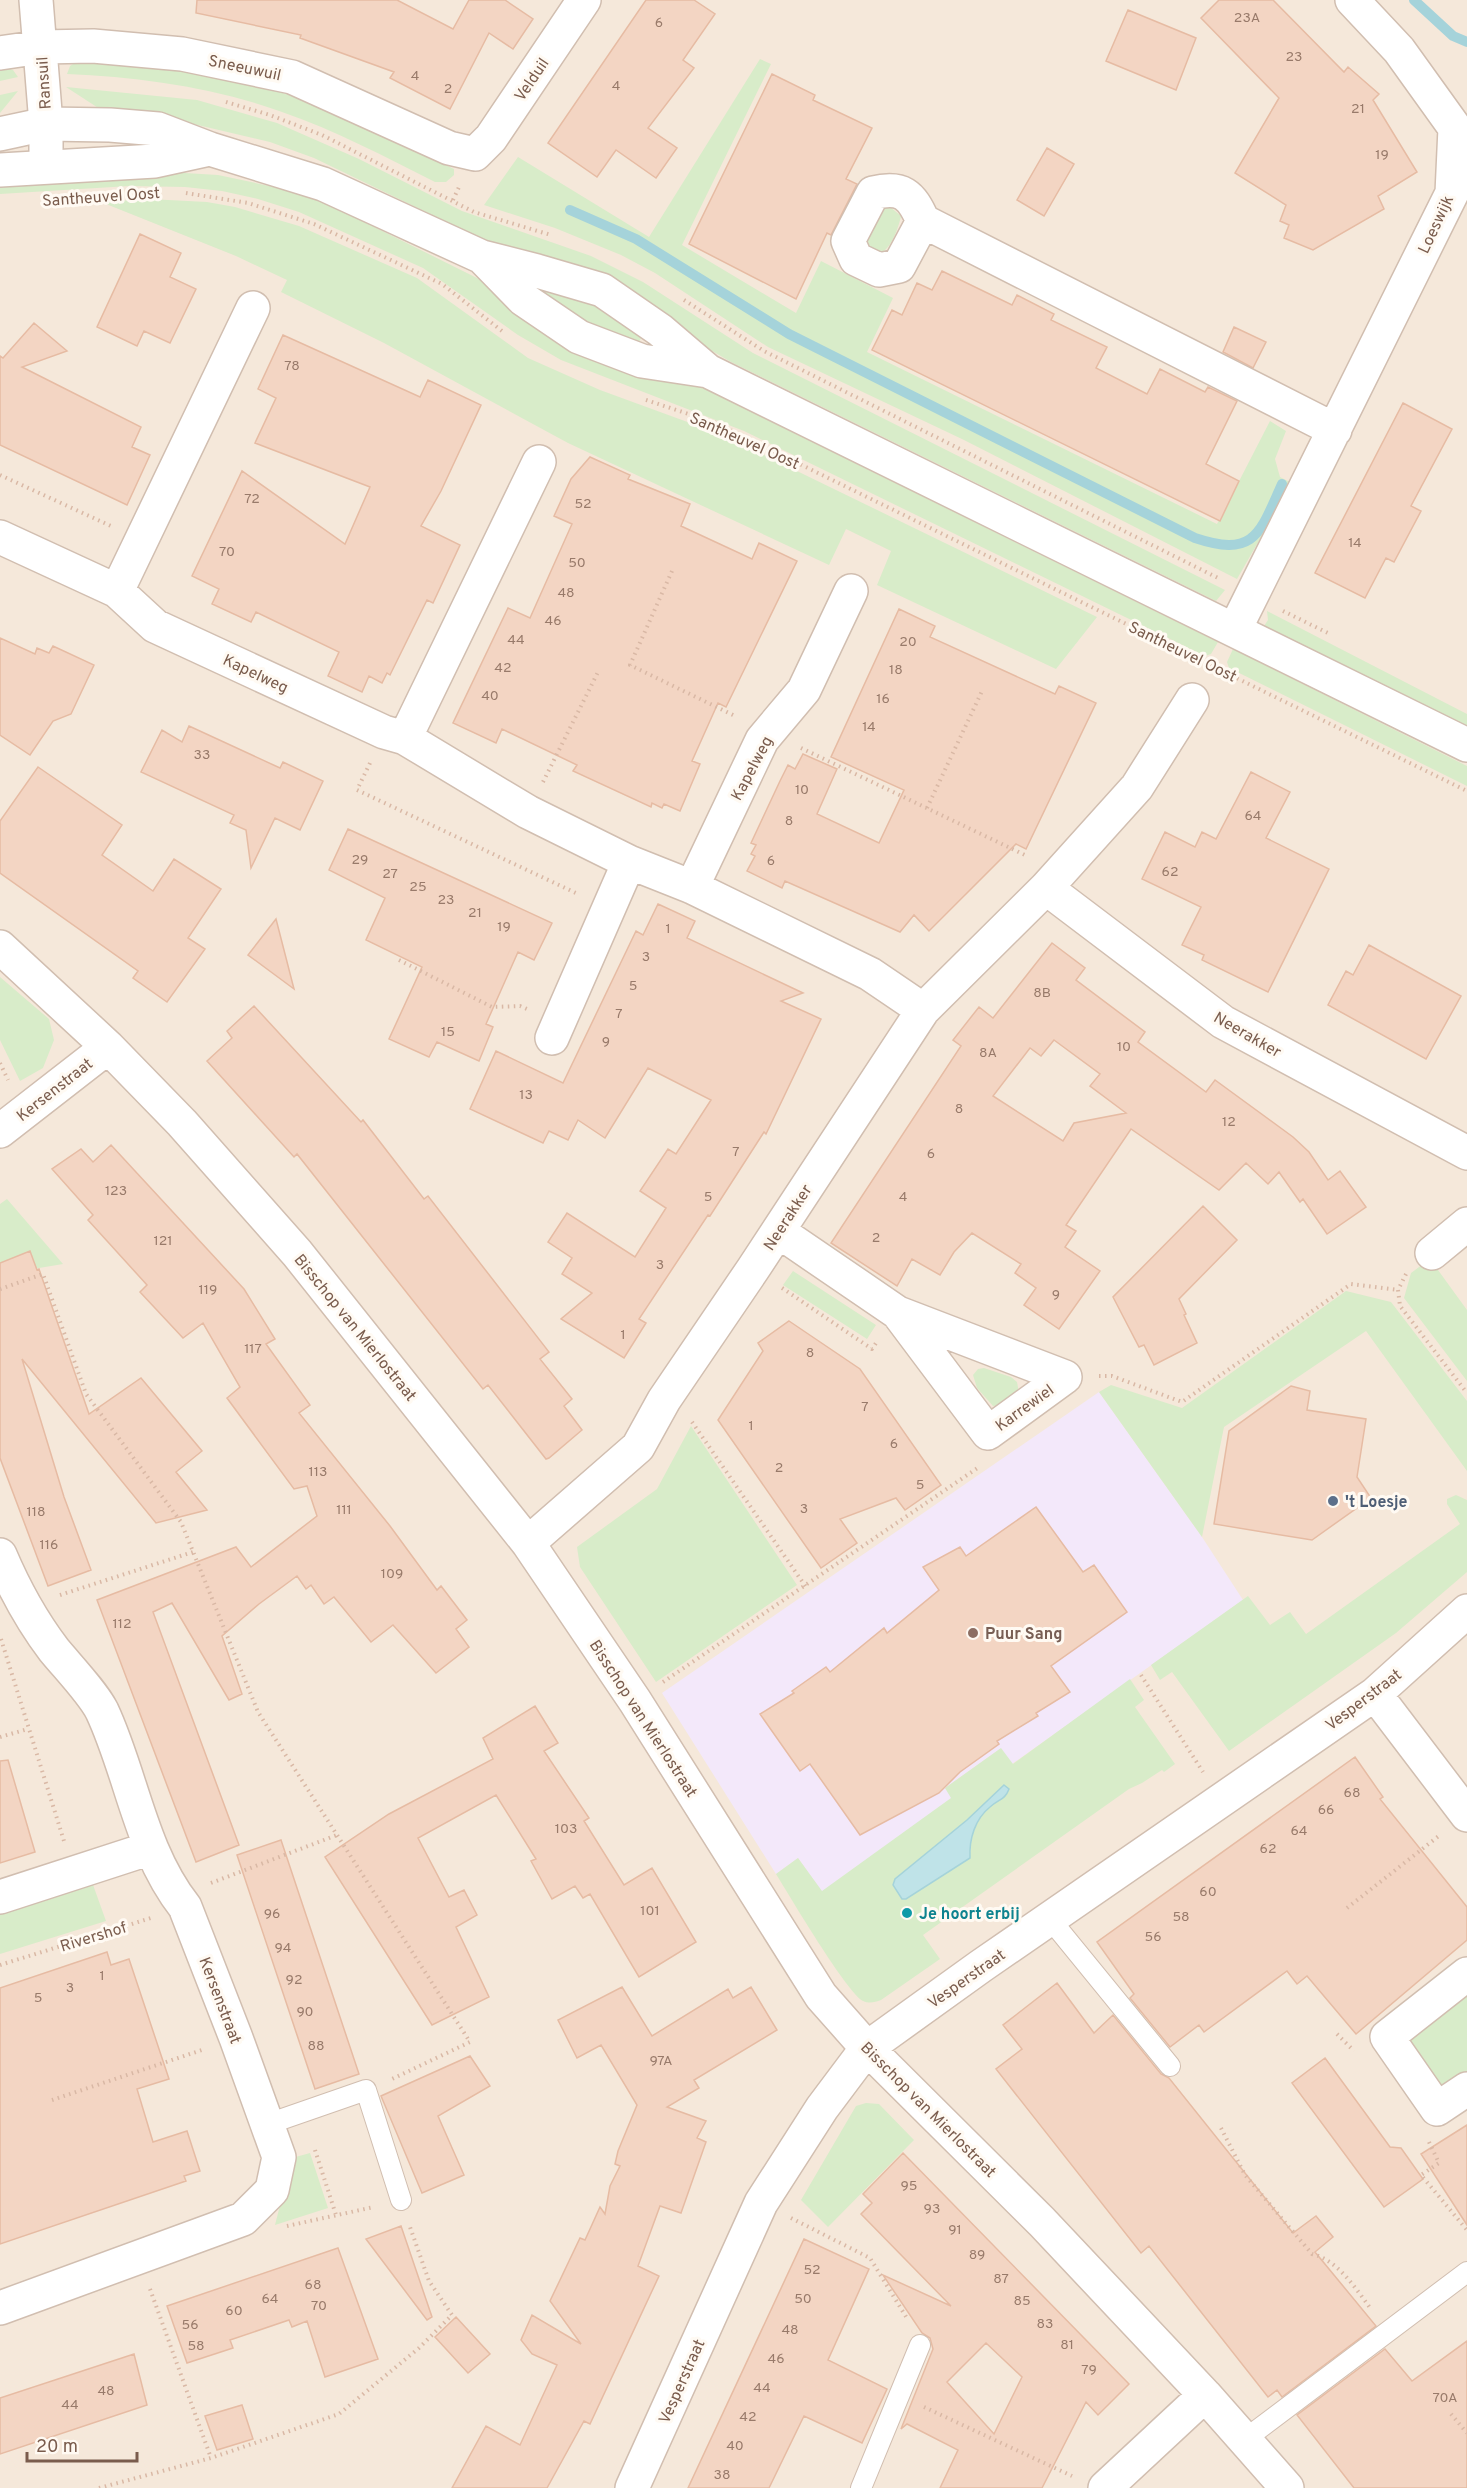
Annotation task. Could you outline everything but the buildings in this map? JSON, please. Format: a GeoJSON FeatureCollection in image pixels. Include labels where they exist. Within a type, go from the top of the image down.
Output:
{"type":"FeatureCollection","features":[{"type":"Feature","properties":{"kind":"street","name":"Ransuil"},"geometry":{"type":"LineString","coordinates":[[36,0],[46,124],[46,166]]}},
{"type":"Feature","properties":{"kind":"street","name":"Velduil"},"geometry":{"type":"LineString","coordinates":[[475,154],[491,138],[584,0]]}},
{"type":"Feature","properties":{"kind":"street","name":"Loeswijk"},"geometry":{"type":"LineString","coordinates":[[1235,629],[1452,193],[1461,127],[1399,50],[1352,0]]}},
{"type":"Feature","properties":{"kind":"street","name":"Sneeuwuil"},"geometry":{"type":"LineString","coordinates":[[0,53],[41,47],[93,46],[182,54],[292,77],[449,148],[475,154]]}},
{"type":"Feature","properties":{"kind":"street","name":"Santheuvel Oost"},"geometry":{"type":"LineString","coordinates":[[0,134],[46,124],[110,125],[158,129],[210,149],[323,184],[482,257],[537,270],[602,290],[660,330],[708,371],[1467,745]]}},
{"type":"Feature","properties":{"kind":"street","name":"Santheuvel Oost"},"geometry":{"type":"LineString","coordinates":[[0,170],[155,161],[210,149]]}},
{"type":"Feature","properties":{"kind":"street"},"geometry":{"type":"LineString","coordinates":[[923,220],[1335,430]]}},
{"type":"Feature","properties":{"kind":"street","name":"Santheuvel Oost"},"geometry":{"type":"LineString","coordinates":[[482,257],[523,299],[579,337],[642,362],[708,371]]}},
{"type":"Feature","properties":{"kind":"street"},"geometry":{"type":"LineString","coordinates":[[117,591],[253,308]]}},
{"type":"Feature","properties":{"kind":"street"},"geometry":{"type":"LineString","coordinates":[[395,735],[539,462]]}},
{"type":"Feature","properties":{"kind":"street","name":"Kapelweg"},"geometry":{"type":"LineString","coordinates":[[0,537],[117,591],[156,626],[395,735],[528,812],[629,862],[692,887],[870,974],[923,1010]]}},
{"type":"Feature","properties":{"kind":"street","name":"Kapelweg"},"geometry":{"type":"LineString","coordinates":[[692,887],[762,740],[804,690],[851,591]]}},
{"type":"Feature","properties":{"kind":"street","name":"Neerakker"},"geometry":{"type":"LineString","coordinates":[[528,1543],[638,1447],[664,1400],[923,1010],[1053,880],[1137,788],[1192,700]]}},
{"type":"Feature","properties":{"kind":"street"},"geometry":{"type":"LineString","coordinates":[[555,1030],[629,862]]}},
{"type":"Feature","properties":{"kind":"street","name":"Neerakker"},"geometry":{"type":"LineString","coordinates":[[1053,880],[1223,1022],[1467,1153]]}},
{"type":"Feature","properties":{"kind":"street","name":"Bisschop van Mierlostraat"},"geometry":{"type":"LineString","coordinates":[[0,947],[108,1047],[182,1123],[297,1253],[528,1543],[635,1701],[821,1996],[867,2048],[1042,2222],[1205,2396],[1287,2488]]}},
{"type":"Feature","properties":{"kind":"street","name":"Kersenstraat"},"geometry":{"type":"LineString","coordinates":[[0,1131],[108,1047]]}},
{"type":"Feature","properties":{"kind":"street"},"geometry":{"type":"LineString","coordinates":[[1432,1253],[1467,1224]]}},
{"type":"Feature","properties":{"kind":"street","name":"Karrewiel"},"geometry":{"type":"LineString","coordinates":[[778,1231],[898,1313],[1065,1377]]}},
{"type":"Feature","properties":{"kind":"street","name":"Karrewiel"},"geometry":{"type":"LineString","coordinates":[[898,1313],[988,1433],[1065,1377]]}},
{"type":"Feature","properties":{"kind":"street","name":"Kersenstraat"},"geometry":{"type":"LineString","coordinates":[[0,1555],[14,1588],[52,1647],[101,1709],[151,1848],[182,1902],[236,2038],[279,2157],[272,2190],[243,2219],[0,2308]]}},
{"type":"Feature","properties":{"kind":"street","name":"Vesperstraat"},"geometry":{"type":"LineString","coordinates":[[632,2488],[761,2203],[822,2108],[867,2048],[1375,1694],[1467,1611]]}},
{"type":"Feature","properties":{"kind":"street"},"geometry":{"type":"LineString","coordinates":[[1375,1694],[1467,1815]]}},
{"type":"Feature","properties":{"kind":"street"},"geometry":{"type":"LineString","coordinates":[[0,1897],[151,1848]]}},
{"type":"Feature","properties":{"kind":"street"},"geometry":{"type":"LineString","coordinates":[[1467,1974],[1388,2037],[1437,2109],[1467,2089]]}},
{"type":"Feature","properties":{"kind":"street"},"geometry":{"type":"LineString","coordinates":[[1091,2483],[1205,2396]]}},
{"type":"Feature","properties":{"kind":"lane"},"geometry":{"type":"LineString","coordinates":[[1050,1919],[1170,2066]]}},
{"type":"Feature","properties":{"kind":"lane"},"geometry":{"type":"LineString","coordinates":[[268,2124],[366,2090],[401,2200]]}},
{"type":"Feature","properties":{"kind":"lane"},"geometry":{"type":"LineString","coordinates":[[1244,2440],[1467,2272]]}},
{"type":"Feature","properties":{"kind":"lane"},"geometry":{"type":"LineString","coordinates":[[861,2488],[920,2345]]}},
{"type":"Feature","properties":{"kind":"path","name":"Santheuvel Oost"},"geometry":{"type":"LineString","coordinates":[[183,193],[248,203],[314,224],[442,284],[507,333]]}},
{"type":"Feature","properties":{"kind":"path","name":"Santheuvel Oost"},"geometry":{"type":"LineString","coordinates":[[642,399],[716,423],[1467,791]]}},
{"type":"Feature","properties":{"kind":"path"},"geometry":{"type":"LineString","coordinates":[[0,475],[142,539]]}},
{"type":"Feature","properties":{"kind":"path"},"geometry":{"type":"LineString","coordinates":[[672,571],[630,666],[927,808],[1053,880]]}},
{"type":"Feature","properties":{"kind":"path"},"geometry":{"type":"LineString","coordinates":[[528,812],[599,670]]}},
{"type":"Feature","properties":{"kind":"path"},"geometry":{"type":"LineString","coordinates":[[927,808],[983,689]]}},
{"type":"Feature","properties":{"kind":"path"},"geometry":{"type":"LineString","coordinates":[[395,735],[357,790],[608,908]]}},
{"type":"Feature","properties":{"kind":"path"},"geometry":{"type":"LineString","coordinates":[[399,960],[492,1007],[520,1006],[555,1030]]}},
{"type":"Feature","properties":{"kind":"path"},"geometry":{"type":"LineString","coordinates":[[753,1269],[872,1349],[898,1313]]}},
{"type":"Feature","properties":{"kind":"path"},"geometry":{"type":"LineString","coordinates":[[0,1289],[43,1274],[86,1395],[181,1522],[258,1712],[470,2042],[366,2090]]}},
{"type":"Feature","properties":{"kind":"path"},"geometry":{"type":"LineString","coordinates":[[1065,1377],[1112,1376],[1182,1402],[1351,1284],[1398,1290],[1401,1306],[1467,1393]]}},
{"type":"Feature","properties":{"kind":"path"},"geometry":{"type":"LineString","coordinates":[[664,1400],[691,1420],[806,1587]]}},
{"type":"Feature","properties":{"kind":"path"},"geometry":{"type":"LineString","coordinates":[[635,1701],[806,1587],[985,1462],[988,1433]]}},
{"type":"Feature","properties":{"kind":"path"},"geometry":{"type":"LineString","coordinates":[[26,1606],[193,1552]]}},
{"type":"Feature","properties":{"kind":"path"},"geometry":{"type":"LineString","coordinates":[[0,1634],[74,1873]]}},
{"type":"Feature","properties":{"kind":"path"},"geometry":{"type":"LineString","coordinates":[[1141,1675],[1221,1801]]}},
{"type":"Feature","properties":{"kind":"path"},"geometry":{"type":"LineString","coordinates":[[0,1737],[28,1729]]}},
{"type":"Feature","properties":{"kind":"path"},"geometry":{"type":"LineString","coordinates":[[1347,1908],[1467,1815]]}},
{"type":"Feature","properties":{"kind":"path","name":"Rivershof"},"geometry":{"type":"LineString","coordinates":[[0,1965],[182,1902],[337,1835]]}},
{"type":"Feature","properties":{"kind":"path"},"geometry":{"type":"LineString","coordinates":[[52,2100],[236,2038]]}},
{"type":"Feature","properties":{"kind":"path"},"geometry":{"type":"LineString","coordinates":[[1437,2109],[1428,2143],[1438,2163],[1421,2175],[1467,2230]]}},
{"type":"Feature","properties":{"kind":"path"},"geometry":{"type":"LineString","coordinates":[[1221,2128],[1245,2175],[1312,2254],[1320,2256],[1348,2278],[1388,2332]]}},
{"type":"Feature","properties":{"kind":"path"},"geometry":{"type":"LineString","coordinates":[[99,2488],[210,2458],[339,2414],[419,2348],[452,2315],[429,2281],[401,2200],[265,2232],[243,2219]]}},
{"type":"Feature","properties":{"kind":"path"},"geometry":{"type":"LineString","coordinates":[[761,2203],[870,2258],[915,2332],[920,2345]]}},
{"type":"Feature","properties":{"kind":"path"},"geometry":{"type":"LineString","coordinates":[[139,2257],[210,2458]]}},
{"type":"Feature","properties":{"kind":"path"},"geometry":{"type":"LineString","coordinates":[[899,2396],[1091,2483]]}},
{"type":"Feature","properties":{"kind":"path"},"geometry":{"type":"LineString","coordinates":[[1452,2414],[1467,2433]]}},
{"type":"Feature","properties":{"kind":"shaded area"},"geometry":{"type":"Polygon","coordinates":[[[0,0],[1467,0],[1467,2488],[0,2488],[0,0]]]}},
{"type":"Feature","properties":{"kind":"shaded area","name":"Puur Sang"},"geometry":{"type":"Polygon","coordinates":[[[1099,1392],[1202,1537],[1243,1600],[1012,1764],[1000,1749],[945,1788],[952,1798],[822,1892],[798,1858],[776,1874],[662,1693],[1099,1392]]]}},
{"type":"Feature","properties":{"kind":"green space"},"geometry":{"type":"Polygon","coordinates":[[[760,59],[771,64],[682,245],[796,313],[821,261],[893,298],[867,352],[1217,524],[1270,421],[1286,431],[1275,459],[1280,477],[1292,483],[1237,579],[964,440],[768,347],[655,273],[621,255],[555,228],[484,205],[518,157],[649,237],[760,59]]]}},
{"type":"Feature","properties":{"kind":"green space"},"geometry":{"type":"Polygon","coordinates":[[[76,62],[175,70],[272,90],[335,111],[365,124],[454,169],[454,175],[446,182],[435,182],[360,144],[256,103],[176,85],[67,74],[70,66],[76,62]]]}},
{"type":"Feature","properties":{"kind":"green space"},"geometry":{"type":"Polygon","coordinates":[[[0,69],[13,70],[18,77],[0,81],[0,69]]]}},
{"type":"Feature","properties":{"kind":"green space"},"geometry":{"type":"Polygon","coordinates":[[[66,87],[197,100],[277,123],[359,159],[462,211],[591,256],[643,282],[753,353],[1225,590],[1216,601],[731,362],[702,345],[314,158],[270,142],[168,118],[106,113],[66,87]]]}},
{"type":"Feature","properties":{"kind":"green space"},"geometry":{"type":"Polygon","coordinates":[[[18,91],[0,113],[0,95],[18,91]]]}},
{"type":"Feature","properties":{"kind":"green space"},"geometry":{"type":"Polygon","coordinates":[[[168,172],[218,175],[293,191],[326,203],[477,278],[510,301],[709,391],[1218,642],[1211,654],[1205,656],[744,431],[561,360],[518,335],[423,268],[299,212],[222,191],[185,187],[129,186],[0,194],[0,184],[168,172]]]}},
{"type":"Feature","properties":{"kind":"green space"},"geometry":{"type":"Polygon","coordinates":[[[149,199],[207,202],[235,207],[299,226],[417,278],[528,358],[600,390],[723,435],[1097,617],[1056,669],[877,585],[891,551],[846,529],[829,565],[568,443],[384,343],[281,292],[287,280],[236,256],[101,202],[149,199]]]}},
{"type":"Feature","properties":{"kind":"green space"},"geometry":{"type":"Polygon","coordinates":[[[889,206],[901,216],[898,227],[889,246],[880,253],[875,252],[863,243],[877,209],[889,206]]]}},
{"type":"Feature","properties":{"kind":"green space"},"geometry":{"type":"Polygon","coordinates":[[[550,280],[646,328],[636,348],[540,301],[550,280]]]}},
{"type":"Feature","properties":{"kind":"green space"},"geometry":{"type":"Polygon","coordinates":[[[1267,611],[1467,714],[1467,727],[1264,626],[1268,620],[1267,611]]]}},
{"type":"Feature","properties":{"kind":"green space"},"geometry":{"type":"Polygon","coordinates":[[[1233,649],[1467,766],[1467,786],[1229,668],[1227,662],[1233,649]]]}},
{"type":"Feature","properties":{"kind":"green space"},"geometry":{"type":"Polygon","coordinates":[[[0,977],[49,1019],[54,1040],[43,1068],[20,1081],[0,1040],[0,977]]]}},
{"type":"Feature","properties":{"kind":"green space"},"geometry":{"type":"Polygon","coordinates":[[[7,1199],[63,1264],[27,1270],[0,1279],[0,1204],[7,1199]]]}},
{"type":"Feature","properties":{"kind":"green space"},"geometry":{"type":"Polygon","coordinates":[[[1430,1259],[1467,1310],[1467,1381],[1404,1298],[1411,1273],[1430,1259]]]}},
{"type":"Feature","properties":{"kind":"green space"},"geometry":{"type":"Polygon","coordinates":[[[793,1271],[876,1325],[867,1339],[783,1285],[793,1271]]]}},
{"type":"Feature","properties":{"kind":"green space"},"geometry":{"type":"Polygon","coordinates":[[[1346,1291],[1391,1302],[1467,1401],[1467,1471],[1366,1331],[1224,1427],[1202,1537],[1099,1392],[1111,1385],[1182,1408],[1346,1291]]]}},
{"type":"Feature","properties":{"kind":"green space"},"geometry":{"type":"Polygon","coordinates":[[[984,1368],[1011,1377],[1017,1382],[1019,1393],[1001,1405],[993,1406],[977,1388],[973,1375],[978,1369],[984,1368]]]}},
{"type":"Feature","properties":{"kind":"green space"},"geometry":{"type":"Polygon","coordinates":[[[691,1426],[797,1585],[656,1682],[580,1567],[577,1547],[657,1489],[691,1426]]]}},
{"type":"Feature","properties":{"kind":"green space"},"geometry":{"type":"Polygon","coordinates":[[[1456,1495],[1467,1500],[1467,1572],[1396,1633],[1229,1751],[1172,1672],[1160,1680],[1151,1665],[1248,1596],[1270,1625],[1290,1612],[1306,1634],[1460,1524],[1447,1504],[1447,1499],[1456,1495]]]}},
{"type":"Feature","properties":{"kind":"green space"},"geometry":{"type":"Polygon","coordinates":[[[1130,1679],[1144,1700],[1135,1707],[1175,1764],[1129,1789],[923,1935],[940,1959],[881,2000],[870,2003],[863,2001],[844,1981],[776,1874],[798,1858],[822,1891],[951,1798],[945,1788],[1001,1748],[1013,1764],[1130,1679]]]}},
{"type":"Feature","properties":{"kind":"green space"},"geometry":{"type":"Polygon","coordinates":[[[92,1882],[106,1921],[0,1954],[0,1911],[92,1882]]]}},
{"type":"Feature","properties":{"kind":"green space"},"geometry":{"type":"Polygon","coordinates":[[[1467,1988],[1467,2076],[1439,2094],[1402,2037],[1467,1988]]]}},
{"type":"Feature","properties":{"kind":"green space"},"geometry":{"type":"Polygon","coordinates":[[[866,2103],[879,2104],[914,2140],[828,2227],[801,2200],[856,2106],[866,2103]]]}},
{"type":"Feature","properties":{"kind":"green space"},"geometry":{"type":"Polygon","coordinates":[[[310,2153],[328,2208],[275,2225],[292,2158],[310,2153]]]}},
{"type":"Feature","properties":{"kind":"water"},"geometry":{"type":"Polygon","coordinates":[[[1004,1785],[1009,1789],[1006,1795],[993,1804],[977,1823],[972,1837],[970,1858],[906,1899],[902,1899],[893,1885],[895,1879],[967,1820],[1004,1785]]]}},
{"type":"Feature","properties":{"kind":"waterway"},"geometry":{"type":"LineString","coordinates":[[1414,0],[1453,36],[1467,42]]}},
{"type":"Feature","properties":{"kind":"waterway"},"geometry":{"type":"LineString","coordinates":[[570,210],[636,239],[789,334],[1195,538],[1231,545],[1243,543],[1253,537],[1268,516],[1282,484]]}},
{"type":"Feature","properties":{"kind":"place","name":"'t Loesje"},"geometry":{"type":"Point","coordinates":[1333,1501]}},
{"type":"Feature","properties":{"kind":"place","name":"Puur Sang"},"geometry":{"type":"Point","coordinates":[973,1633]}},
{"type":"Feature","properties":{"kind":"place","name":"Je hoort erbij"},"geometry":{"type":"Point","coordinates":[907,1913]}}]}
